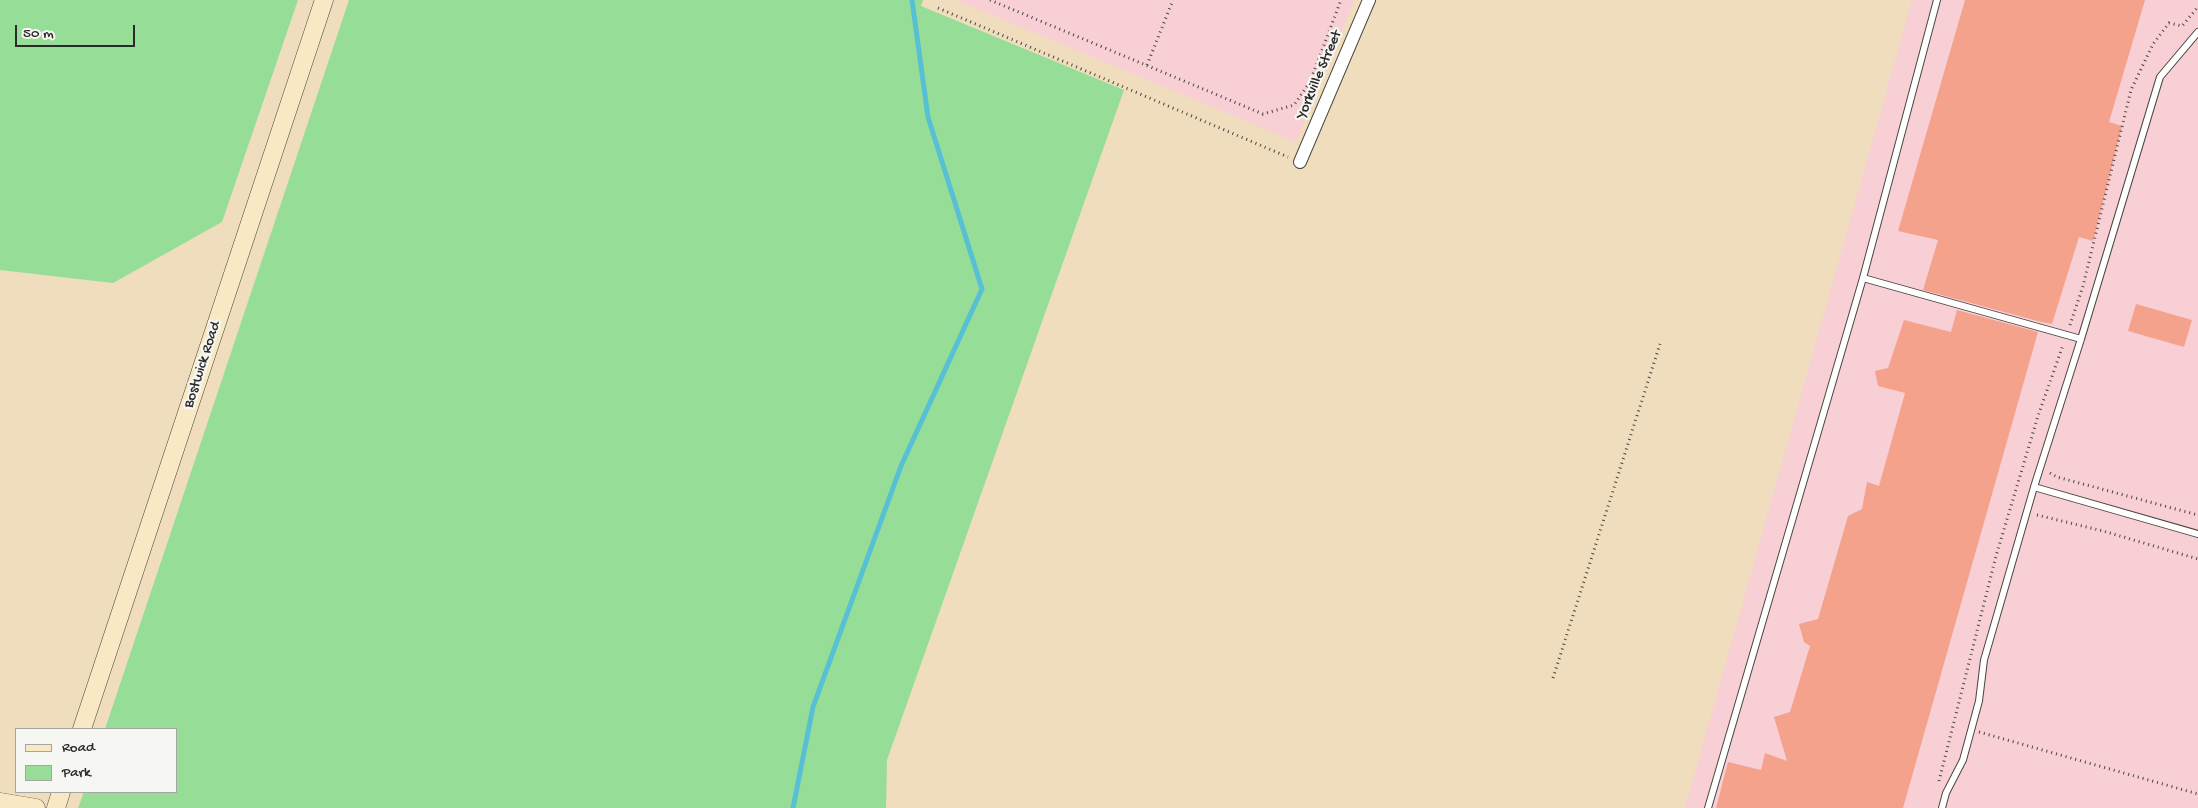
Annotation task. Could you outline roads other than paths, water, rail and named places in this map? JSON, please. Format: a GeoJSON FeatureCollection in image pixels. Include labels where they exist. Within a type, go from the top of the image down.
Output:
{"type":"FeatureCollection","features":[{"type":"Feature","properties":{"kind":"main road","name":"Bostwick Road"},"geometry":{"type":"LineString","coordinates":[[82,728],[324,0]]}},
{"type":"Feature","properties":{"kind":"main road"},"geometry":{"type":"LineString","coordinates":[[56,808],[61,793]]}},
{"type":"Feature","properties":{"kind":"main road"},"geometry":{"type":"LineString","coordinates":[[0,802],[36,808]]}},
{"type":"Feature","properties":{"kind":"street","name":"Yorkville Street"},"geometry":{"type":"LineString","coordinates":[[1300,162],[1369,0]]}},
{"type":"Feature","properties":{"kind":"lane"},"geometry":{"type":"LineString","coordinates":[[1708,808],[1863,278],[1937,0]]}},
{"type":"Feature","properties":{"kind":"lane"},"geometry":{"type":"LineString","coordinates":[[1942,808],[1946,793],[1963,760],[1979,701],[1984,660],[2034,487],[2082,339],[2160,77],[2198,32]]}},
{"type":"Feature","properties":{"kind":"lane"},"geometry":{"type":"LineString","coordinates":[[1863,278],[2082,339]]}},
{"type":"Feature","properties":{"kind":"lane"},"geometry":{"type":"LineString","coordinates":[[2034,487],[2198,534]]}},
{"type":"Feature","properties":{"kind":"waterway"},"geometry":{"type":"LineString","coordinates":[[793,808],[813,707],[901,466],[982,289],[928,117],[912,0]]}}]}
